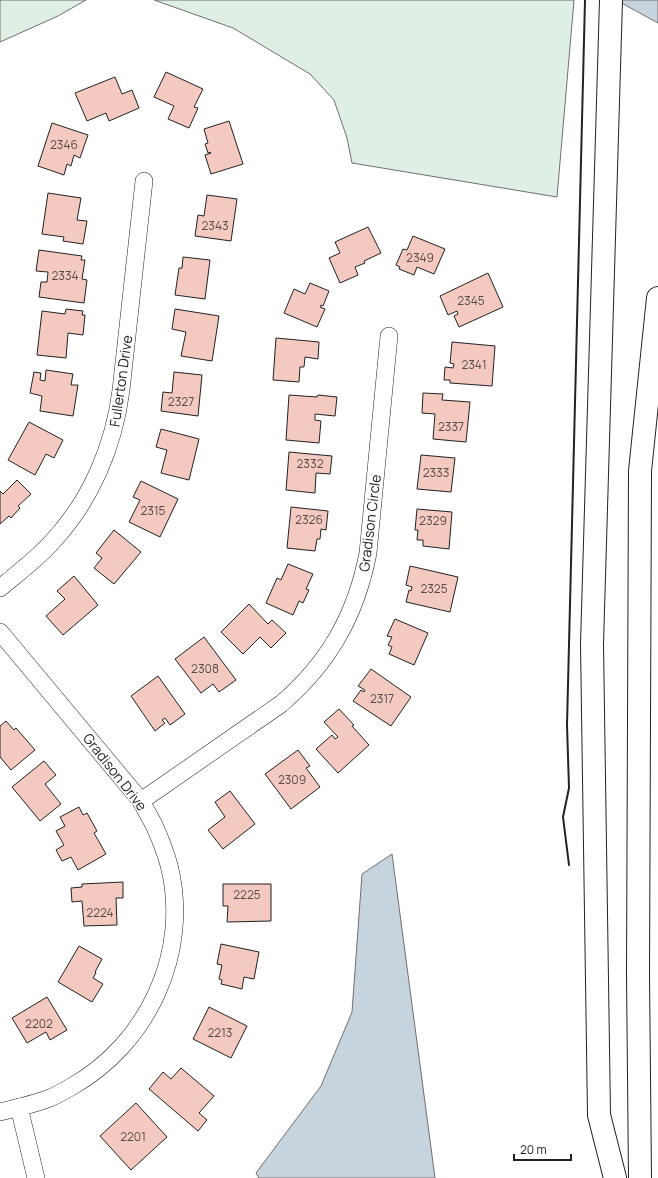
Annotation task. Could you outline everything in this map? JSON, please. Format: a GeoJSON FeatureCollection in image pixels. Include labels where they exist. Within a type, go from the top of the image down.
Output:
{"type":"FeatureCollection","features":[{"type":"Feature","properties":{"kind":"highway"},"geometry":{"type":"LineString","coordinates":[[611,0],[592,644],[599,1115],[615,1178]]}},
{"type":"Feature","properties":{"kind":"highway"},"geometry":{"type":"LineString","coordinates":[[640,1178],[638,974],[640,471],[658,298]]}},
{"type":"Feature","properties":{"kind":"street","name":"Fullerton Drive"},"geometry":{"type":"LineString","coordinates":[[0,588],[35,559],[65,527],[93,483],[108,448],[115,427],[121,395],[144,181]]}},
{"type":"Feature","properties":{"kind":"street","name":"Gradison Circle"},"geometry":{"type":"LineString","coordinates":[[141,801],[281,704],[301,686],[318,666],[339,636],[357,596],[365,570],[369,549],[389,336]]}},
{"type":"Feature","properties":{"kind":"street","name":"Gradison Drive"},"geometry":{"type":"LineString","coordinates":[[0,632],[141,801],[154,824],[164,848],[169,866],[174,909],[172,944],[160,987],[147,1014],[134,1033],[103,1065],[82,1081],[50,1098],[0,1112]]}},
{"type":"Feature","properties":{"kind":"street"},"geometry":{"type":"LineString","coordinates":[[19,1107],[36,1178]]}},
{"type":"Feature","properties":{"kind":"green space"},"geometry":{"type":"Polygon","coordinates":[[[0,0],[86,0],[58,16],[0,42],[0,0]]]}},
{"type":"Feature","properties":{"kind":"green space"},"geometry":{"type":"Polygon","coordinates":[[[154,0],[574,0],[557,197],[352,163],[347,138],[334,100],[310,74],[233,28],[154,0]]]}},
{"type":"Feature","properties":{"kind":"shaded area"},"geometry":{"type":"Polygon","coordinates":[[[616,0],[658,0],[658,23],[616,0]]]}},
{"type":"Feature","properties":{"kind":"shaded area"},"geometry":{"type":"Polygon","coordinates":[[[392,854],[435,1178],[259,1178],[256,1173],[321,1086],[352,1012],[362,874],[392,854]]]}},
{"type":"Feature","properties":{"kind":"building"},"geometry":{"type":"Polygon","coordinates":[[[166,72],[203,89],[194,107],[198,108],[189,128],[168,119],[174,106],[154,97],[166,72]]]}},
{"type":"Feature","properties":{"kind":"building"},"geometry":{"type":"Polygon","coordinates":[[[115,77],[122,94],[132,90],[139,108],[109,121],[106,113],[87,121],[75,93],[115,77]]]}},
{"type":"Feature","properties":{"kind":"building"},"geometry":{"type":"Polygon","coordinates":[[[229,121],[243,164],[211,174],[205,155],[211,153],[208,153],[205,144],[208,143],[204,129],[229,121]]]}},
{"type":"Feature","properties":{"kind":"building"},"geometry":{"type":"Polygon","coordinates":[[[52,123],[88,135],[80,158],[74,155],[71,166],[67,164],[64,175],[38,166],[52,123]]]}},
{"type":"Feature","properties":{"kind":"building"},"geometry":{"type":"Polygon","coordinates":[[[48,193],[81,198],[77,220],[87,221],[83,244],[63,241],[64,237],[42,234],[48,193]]]}},
{"type":"Feature","properties":{"kind":"building"},"geometry":{"type":"Polygon","coordinates":[[[207,195],[237,199],[231,241],[195,236],[198,215],[204,216],[207,195]]]}},
{"type":"Feature","properties":{"kind":"building"},"geometry":{"type":"Polygon","coordinates":[[[368,227],[381,253],[364,261],[365,263],[355,267],[358,275],[340,283],[329,258],[340,253],[335,242],[368,227]]]}},
{"type":"Feature","properties":{"kind":"building"},"geometry":{"type":"Polygon","coordinates":[[[413,236],[445,249],[434,274],[417,267],[414,275],[399,269],[400,267],[396,265],[403,249],[407,250],[413,236]]]}},
{"type":"Feature","properties":{"kind":"building"},"geometry":{"type":"Polygon","coordinates":[[[39,250],[82,256],[81,260],[85,260],[82,279],[87,280],[84,303],[39,297],[41,282],[47,282],[48,272],[36,271],[39,250]]]}},
{"type":"Feature","properties":{"kind":"building"},"geometry":{"type":"Polygon","coordinates":[[[183,257],[210,260],[205,299],[175,295],[179,268],[182,268],[183,257]]]}},
{"type":"Feature","properties":{"kind":"building"},"geometry":{"type":"Polygon","coordinates":[[[488,273],[503,307],[459,327],[454,316],[458,314],[457,311],[448,315],[440,296],[488,273]]]}},
{"type":"Feature","properties":{"kind":"building"},"geometry":{"type":"Polygon","coordinates":[[[310,283],[329,291],[323,306],[321,305],[320,307],[325,309],[317,327],[284,313],[294,289],[305,294],[310,283]]]}},
{"type":"Feature","properties":{"kind":"building"},"geometry":{"type":"Polygon","coordinates":[[[66,309],[83,311],[82,315],[85,315],[83,335],[68,333],[66,358],[37,355],[42,311],[65,314],[66,309]]]}},
{"type":"Feature","properties":{"kind":"building"},"geometry":{"type":"Polygon","coordinates":[[[175,309],[219,316],[212,361],[181,356],[186,332],[172,329],[175,309]]]}},
{"type":"Feature","properties":{"kind":"building"},"geometry":{"type":"Polygon","coordinates":[[[276,338],[319,342],[318,359],[305,357],[304,367],[300,367],[299,382],[273,380],[276,338]]]}},
{"type":"Feature","properties":{"kind":"building"},"geometry":{"type":"Polygon","coordinates":[[[452,342],[495,346],[492,386],[450,383],[450,380],[444,380],[445,367],[453,368],[454,364],[450,363],[452,342]]]}},
{"type":"Feature","properties":{"kind":"building"},"geometry":{"type":"Polygon","coordinates":[[[46,370],[73,374],[71,385],[78,385],[73,416],[40,411],[42,396],[30,393],[34,372],[41,373],[40,380],[45,381],[46,370]]]}},
{"type":"Feature","properties":{"kind":"building"},"geometry":{"type":"Polygon","coordinates":[[[174,372],[202,375],[198,416],[161,411],[163,392],[172,393],[174,372]]]}},
{"type":"Feature","properties":{"kind":"building"},"geometry":{"type":"Polygon","coordinates":[[[423,393],[443,394],[442,400],[470,402],[466,442],[433,439],[435,414],[422,413],[423,393]]]}},
{"type":"Feature","properties":{"kind":"building"},"geometry":{"type":"Polygon","coordinates":[[[289,395],[317,397],[318,395],[337,397],[335,416],[315,414],[315,420],[321,421],[319,443],[286,440],[289,395]]]}},
{"type":"Feature","properties":{"kind":"building"},"geometry":{"type":"Polygon","coordinates":[[[29,422],[63,440],[54,458],[46,454],[35,475],[8,460],[29,422]]]}},
{"type":"Feature","properties":{"kind":"building"},"geometry":{"type":"Polygon","coordinates":[[[161,429],[199,439],[189,480],[161,473],[167,450],[156,447],[161,429]]]}},
{"type":"Feature","properties":{"kind":"building"},"geometry":{"type":"Polygon","coordinates":[[[289,452],[332,456],[330,474],[316,473],[315,493],[286,490],[289,452]]]}},
{"type":"Feature","properties":{"kind":"building"},"geometry":{"type":"Polygon","coordinates":[[[421,455],[455,458],[451,492],[417,489],[421,455]]]}},
{"type":"Feature","properties":{"kind":"building"},"geometry":{"type":"Polygon","coordinates":[[[17,480],[31,494],[18,506],[20,508],[11,518],[9,516],[0,524],[0,491],[3,494],[17,480]]]}},
{"type":"Feature","properties":{"kind":"building"},"geometry":{"type":"Polygon","coordinates":[[[141,481],[178,499],[160,537],[129,522],[140,500],[133,497],[141,481]]]}},
{"type":"Feature","properties":{"kind":"building"},"geometry":{"type":"Polygon","coordinates":[[[291,507],[328,511],[326,530],[321,529],[320,539],[317,539],[315,551],[287,548],[291,507]]]}},
{"type":"Feature","properties":{"kind":"building"},"geometry":{"type":"Polygon","coordinates":[[[417,509],[452,512],[449,549],[423,546],[423,540],[417,540],[418,530],[415,530],[417,509]]]}},
{"type":"Feature","properties":{"kind":"building"},"geometry":{"type":"Polygon","coordinates":[[[114,530],[141,552],[114,584],[94,568],[102,558],[96,553],[114,530]]]}},
{"type":"Feature","properties":{"kind":"building"},"geometry":{"type":"Polygon","coordinates":[[[288,564],[313,574],[306,589],[309,590],[303,603],[299,601],[293,615],[266,603],[277,578],[281,580],[288,564]]]}},
{"type":"Feature","properties":{"kind":"building"},"geometry":{"type":"Polygon","coordinates":[[[410,566],[458,577],[450,612],[406,602],[409,590],[411,591],[412,587],[406,585],[410,566]]]}},
{"type":"Feature","properties":{"kind":"building"},"geometry":{"type":"Polygon","coordinates":[[[74,576],[98,605],[63,635],[46,616],[65,599],[57,591],[74,576]]]}},
{"type":"Feature","properties":{"kind":"building"},"geometry":{"type":"Polygon","coordinates":[[[249,604],[268,624],[272,620],[286,633],[271,648],[260,637],[243,654],[221,632],[249,604]]]}},
{"type":"Feature","properties":{"kind":"building"},"geometry":{"type":"Polygon","coordinates":[[[395,619],[428,633],[414,665],[389,654],[392,647],[388,645],[392,637],[387,636],[395,619]]]}},
{"type":"Feature","properties":{"kind":"building"},"geometry":{"type":"Polygon","coordinates":[[[204,637],[236,680],[219,692],[213,684],[201,693],[175,659],[204,637]]]}},
{"type":"Feature","properties":{"kind":"building"},"geometry":{"type":"Polygon","coordinates":[[[371,669],[411,697],[391,726],[353,701],[361,690],[364,692],[365,690],[358,686],[371,669]]]}},
{"type":"Feature","properties":{"kind":"building"},"geometry":{"type":"Polygon","coordinates":[[[158,676],[185,714],[170,725],[165,718],[162,720],[165,723],[155,731],[131,696],[158,676]]]}},
{"type":"Feature","properties":{"kind":"building"},"geometry":{"type":"Polygon","coordinates":[[[339,709],[354,725],[352,726],[369,745],[338,773],[316,749],[332,735],[335,739],[338,737],[324,722],[339,709]]]}},
{"type":"Feature","properties":{"kind":"building"},"geometry":{"type":"Polygon","coordinates":[[[6,721],[14,730],[16,728],[35,750],[11,770],[0,757],[0,726],[6,721]]]}},
{"type":"Feature","properties":{"kind":"building"},"geometry":{"type":"Polygon","coordinates":[[[298,750],[310,766],[306,768],[320,787],[291,809],[265,774],[298,750]]]}},
{"type":"Feature","properties":{"kind":"building"},"geometry":{"type":"Polygon","coordinates":[[[44,761],[56,775],[45,784],[61,804],[40,821],[12,787],[44,761]]]}},
{"type":"Feature","properties":{"kind":"building"},"geometry":{"type":"Polygon","coordinates":[[[230,791],[255,824],[223,849],[208,830],[225,817],[215,802],[230,791]]]}},
{"type":"Feature","properties":{"kind":"building"},"geometry":{"type":"Polygon","coordinates":[[[79,807],[83,815],[87,813],[97,831],[94,833],[106,854],[78,870],[71,857],[62,861],[56,850],[64,845],[56,831],[65,826],[60,817],[79,807]]]}},
{"type":"Feature","properties":{"kind":"building"},"geometry":{"type":"Polygon","coordinates":[[[123,882],[123,898],[116,898],[117,925],[84,926],[82,901],[72,902],[71,888],[82,887],[82,884],[123,882]]]}},
{"type":"Feature","properties":{"kind":"building"},"geometry":{"type":"Polygon","coordinates":[[[223,884],[271,884],[271,921],[227,922],[228,906],[223,906],[223,884]]]}},
{"type":"Feature","properties":{"kind":"building"},"geometry":{"type":"Polygon","coordinates":[[[221,944],[259,952],[254,979],[244,977],[242,989],[221,984],[222,980],[219,979],[222,965],[217,964],[221,944]]]}},
{"type":"Feature","properties":{"kind":"building"},"geometry":{"type":"Polygon","coordinates":[[[79,946],[102,959],[93,978],[103,984],[92,1002],[58,982],[79,946]]]}},
{"type":"Feature","properties":{"kind":"building"},"geometry":{"type":"Polygon","coordinates":[[[47,997],[67,1030],[50,1040],[46,1032],[27,1043],[12,1018],[47,997]]]}},
{"type":"Feature","properties":{"kind":"building"},"geometry":{"type":"Polygon","coordinates":[[[209,1007],[247,1026],[231,1058],[193,1039],[209,1007]]]}},
{"type":"Feature","properties":{"kind":"building"},"geometry":{"type":"Polygon","coordinates":[[[181,1068],[214,1096],[199,1113],[207,1120],[198,1131],[149,1089],[163,1072],[171,1079],[181,1068]]]}},
{"type":"Feature","properties":{"kind":"building"},"geometry":{"type":"Polygon","coordinates":[[[136,1103],[167,1137],[131,1170],[100,1136],[136,1103]]]}},
{"type":"Feature","properties":{"kind":"wall"},"geometry":{"type":"LineString","coordinates":[[569,865],[563,817],[569,788],[567,725],[585,0]]}}]}
